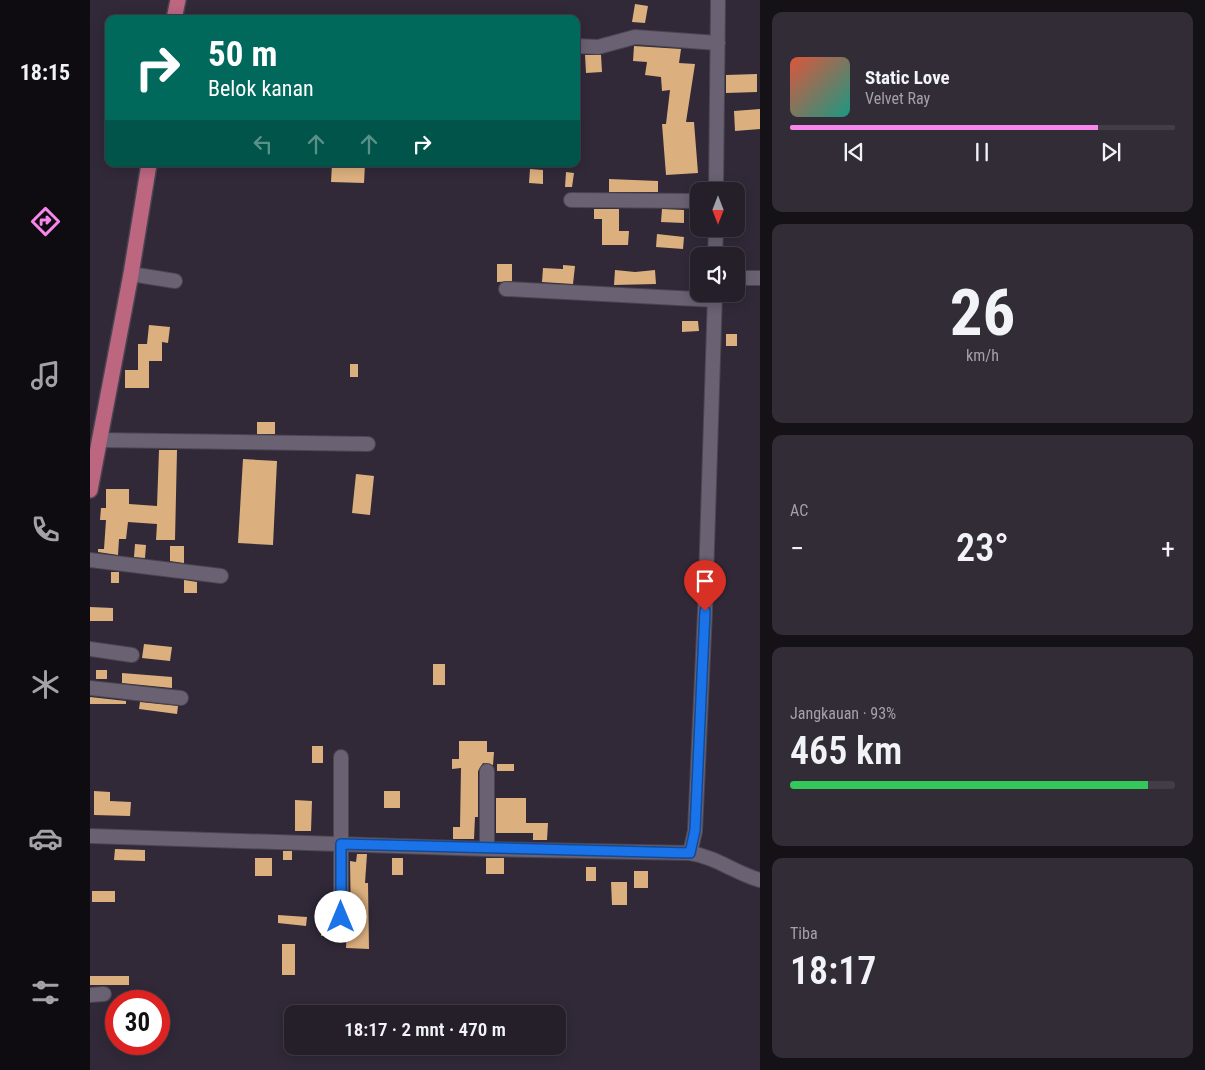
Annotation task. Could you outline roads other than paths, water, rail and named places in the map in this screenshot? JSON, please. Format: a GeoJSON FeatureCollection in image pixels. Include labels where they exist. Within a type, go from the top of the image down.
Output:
{"type":"FeatureCollection","features":[{"type":"Feature","properties":{"kind":"main road"},"geometry":{"type":"LineString","coordinates":[[175,15],[178,0]]}},
{"type":"Feature","properties":{"kind":"main road"},"geometry":{"type":"LineString","coordinates":[[90,490],[132,274],[149,167]]}},
{"type":"Feature","properties":{"kind":"street"},"geometry":{"type":"LineString","coordinates":[[716,182],[718,0]]}},
{"type":"Feature","properties":{"kind":"street"},"geometry":{"type":"LineString","coordinates":[[580,46],[598,46],[635,37],[718,43]]}},
{"type":"Feature","properties":{"kind":"street"},"geometry":{"type":"LineString","coordinates":[[571,200],[690,201]]}},
{"type":"Feature","properties":{"kind":"street"},"geometry":{"type":"LineString","coordinates":[[132,274],[175,281]]}},
{"type":"Feature","properties":{"kind":"street"},"geometry":{"type":"LineString","coordinates":[[745,278],[760,278]]}},
{"type":"Feature","properties":{"kind":"street"},"geometry":{"type":"LineString","coordinates":[[506,289],[690,296]]}},
{"type":"Feature","properties":{"kind":"street"},"geometry":{"type":"LineString","coordinates":[[690,853],[695,830],[704,631],[715,302]]}},
{"type":"Feature","properties":{"kind":"street"},"geometry":{"type":"LineString","coordinates":[[99,440],[368,444]]}},
{"type":"Feature","properties":{"kind":"street"},"geometry":{"type":"LineString","coordinates":[[90,560],[221,576]]}},
{"type":"Feature","properties":{"kind":"street"},"geometry":{"type":"LineString","coordinates":[[90,649],[132,655]]}},
{"type":"Feature","properties":{"kind":"street"},"geometry":{"type":"LineString","coordinates":[[90,688],[181,698]]}},
{"type":"Feature","properties":{"kind":"street"},"geometry":{"type":"LineString","coordinates":[[341,757],[341,917]]}},
{"type":"Feature","properties":{"kind":"street"},"geometry":{"type":"LineString","coordinates":[[487,771],[487,849]]}},
{"type":"Feature","properties":{"kind":"street"},"geometry":{"type":"LineString","coordinates":[[90,836],[487,849],[690,853],[711,858],[747,876],[760,880]]}},
{"type":"Feature","properties":{"kind":"street"},"geometry":{"type":"LineString","coordinates":[[90,995],[104,994]]}}]}
